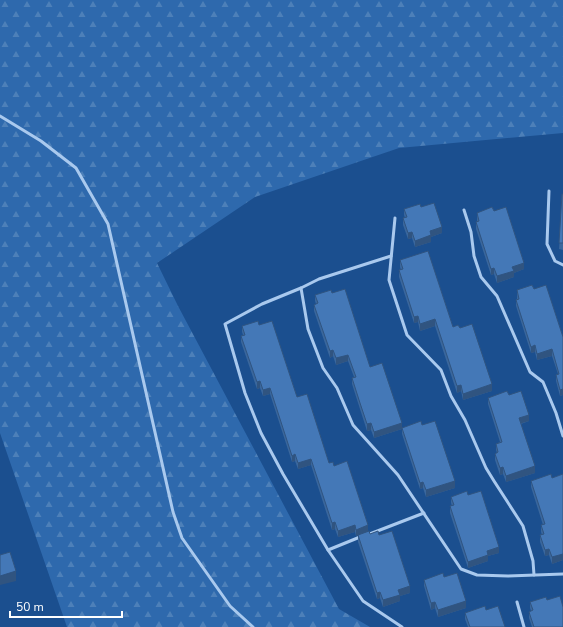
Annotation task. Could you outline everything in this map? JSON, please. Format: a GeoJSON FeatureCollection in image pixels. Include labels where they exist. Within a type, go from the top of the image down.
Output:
{"type":"FeatureCollection","features":[{"type":"Feature","properties":{"kind":"lane"},"geometry":{"type":"LineString","coordinates":[[0,116],[41,141],[76,168],[108,224],[173,512],[182,538],[230,606],[252,627]]}},
{"type":"Feature","properties":{"kind":"lane"},"geometry":{"type":"LineString","coordinates":[[549,191],[547,244],[555,261],[563,265]]}},
{"type":"Feature","properties":{"kind":"lane"},"geometry":{"type":"LineString","coordinates":[[464,210],[471,232],[474,256],[481,277],[497,296],[530,372],[543,382],[556,413],[563,436]]}},
{"type":"Feature","properties":{"kind":"lane"},"geometry":{"type":"LineString","coordinates":[[395,218],[389,280],[407,335],[441,370],[451,396],[465,420],[490,474],[523,526],[533,561],[534,575]]}},
{"type":"Feature","properties":{"kind":"lane"},"geometry":{"type":"LineString","coordinates":[[391,256],[320,279],[262,304],[225,324],[245,393],[261,433],[283,474],[328,550],[363,601],[402,627]]}},
{"type":"Feature","properties":{"kind":"lane"},"geometry":{"type":"LineString","coordinates":[[301,288],[308,329],[323,368],[337,388],[353,425],[398,475],[460,569],[477,575],[508,576],[563,574]]}},
{"type":"Feature","properties":{"kind":"lane"},"geometry":{"type":"LineString","coordinates":[[328,550],[424,513]]}},
{"type":"Feature","properties":{"kind":"lane"},"geometry":{"type":"LineString","coordinates":[[517,602],[524,627]]}},
{"type":"Feature","properties":{"kind":"green space"},"geometry":{"type":"Polygon","coordinates":[[[0,0],[563,0],[563,133],[399,148],[255,197],[157,263],[178,306],[339,609],[370,627],[67,627],[0,433],[0,0]]]}},
{"type":"Feature","properties":{"kind":"building"},"geometry":{"type":"Polygon","coordinates":[[[562,194],[563,243],[559,243],[562,194]]]}},
{"type":"Feature","properties":{"kind":"building"},"geometry":{"type":"Polygon","coordinates":[[[434,203],[442,227],[430,231],[431,235],[415,241],[412,232],[408,233],[403,218],[407,217],[404,209],[420,204],[421,207],[434,203]]]}},
{"type":"Feature","properties":{"kind":"building"},"geometry":{"type":"Polygon","coordinates":[[[492,207],[494,211],[506,207],[524,263],[512,267],[514,271],[497,276],[494,268],[491,269],[476,222],[479,221],[477,213],[492,207]]]}},
{"type":"Feature","properties":{"kind":"building"},"geometry":{"type":"Polygon","coordinates":[[[428,251],[453,327],[458,325],[460,328],[472,324],[492,384],[463,394],[461,385],[457,386],[435,319],[420,324],[418,316],[414,317],[399,270],[403,269],[400,260],[428,251]]]}},
{"type":"Feature","properties":{"kind":"building"},"geometry":{"type":"Polygon","coordinates":[[[532,285],[534,289],[546,285],[563,337],[563,389],[560,390],[556,375],[559,374],[552,349],[537,354],[535,345],[531,347],[516,300],[519,299],[517,290],[532,285]]]}},
{"type":"Feature","properties":{"kind":"building"},"geometry":{"type":"Polygon","coordinates":[[[345,289],[370,367],[382,363],[402,423],[374,432],[371,423],[367,424],[352,378],[356,377],[348,355],[336,358],[333,350],[330,351],[314,305],[318,303],[315,295],[331,290],[332,293],[345,289]]]}},
{"type":"Feature","properties":{"kind":"building"},"geometry":{"type":"Polygon","coordinates":[[[258,321],[259,325],[272,321],[297,397],[307,394],[329,463],[333,462],[334,466],[347,461],[368,525],[356,530],[355,525],[338,531],[335,522],[332,523],[311,459],[298,463],[295,454],[292,456],[270,388],[263,390],[260,381],[257,382],[241,336],[245,335],[242,326],[258,321]]]}},
{"type":"Feature","properties":{"kind":"building"},"geometry":{"type":"Polygon","coordinates":[[[507,391],[509,395],[521,391],[529,415],[519,418],[535,466],[506,476],[503,467],[500,468],[495,454],[498,452],[496,444],[502,442],[488,398],[507,391]]]}},
{"type":"Feature","properties":{"kind":"building"},"geometry":{"type":"Polygon","coordinates":[[[421,421],[422,425],[435,421],[455,481],[426,490],[423,482],[420,483],[402,428],[421,421]]]}},
{"type":"Feature","properties":{"kind":"building"},"geometry":{"type":"Polygon","coordinates":[[[551,474],[552,478],[563,474],[563,554],[552,557],[549,549],[545,550],[540,535],[544,534],[541,525],[545,524],[531,481],[551,474]]]}},
{"type":"Feature","properties":{"kind":"building"},"geometry":{"type":"Polygon","coordinates":[[[467,491],[468,495],[481,491],[499,547],[487,551],[488,555],[468,562],[450,506],[454,505],[451,497],[467,491]]]}},
{"type":"Feature","properties":{"kind":"building"},"geometry":{"type":"Polygon","coordinates":[[[369,531],[370,534],[378,531],[379,535],[392,531],[410,586],[398,590],[400,595],[383,600],[380,592],[377,593],[358,535],[369,531]]]}},
{"type":"Feature","properties":{"kind":"building"},"geometry":{"type":"Polygon","coordinates":[[[10,552],[16,571],[0,576],[0,555],[10,552]]]}},
{"type":"Feature","properties":{"kind":"building"},"geometry":{"type":"Polygon","coordinates":[[[443,573],[444,577],[457,573],[466,601],[438,610],[435,602],[431,603],[424,580],[443,573]]]}},
{"type":"Feature","properties":{"kind":"building"},"geometry":{"type":"Polygon","coordinates":[[[560,596],[563,607],[563,627],[534,627],[529,612],[533,610],[530,602],[546,597],[547,600],[560,596]]]}},
{"type":"Feature","properties":{"kind":"building"},"geometry":{"type":"Polygon","coordinates":[[[485,606],[486,610],[498,606],[505,627],[470,627],[465,613],[485,606]]]}}]}
